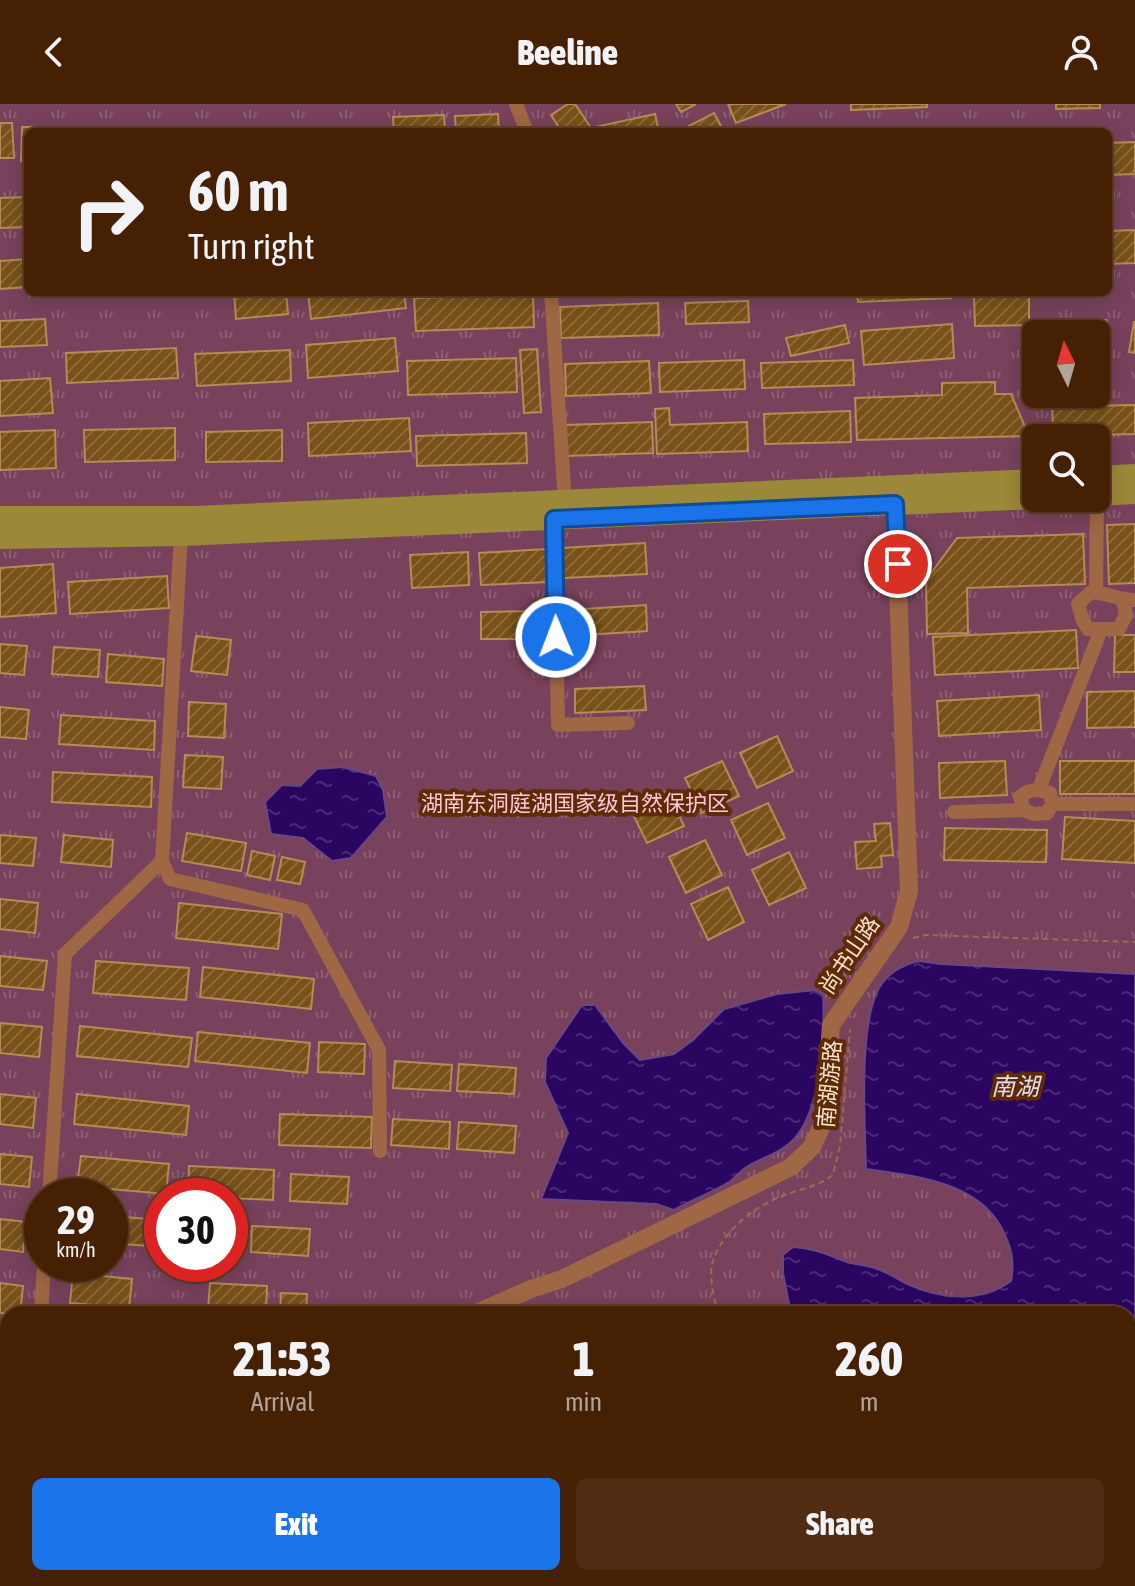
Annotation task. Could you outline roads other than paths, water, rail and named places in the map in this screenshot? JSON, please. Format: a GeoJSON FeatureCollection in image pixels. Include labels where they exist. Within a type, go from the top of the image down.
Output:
{"type":"FeatureCollection","features":[{"type":"Feature","properties":{"kind":"main road"},"geometry":{"type":"LineString","coordinates":[[1110,484],[1135,475]]}},
{"type":"Feature","properties":{"kind":"main road"},"geometry":{"type":"LineString","coordinates":[[0,538],[181,535],[1022,481]]}},
{"type":"Feature","properties":{"kind":"main road"},"geometry":{"type":"LineString","coordinates":[[1110,490],[1135,493]]}},
{"type":"Feature","properties":{"kind":"main road"},"geometry":{"type":"LineString","coordinates":[[0,517],[194,517],[895,504],[1022,499]]}},
{"type":"Feature","properties":{"kind":"street"},"geometry":{"type":"LineString","coordinates":[[516,104],[525,128]]}},
{"type":"Feature","properties":{"kind":"street"},"geometry":{"type":"LineString","coordinates":[[551,296],[559,510],[558,725],[628,723]]}},
{"type":"Feature","properties":{"kind":"street","name":"尚书山路"},"geometry":{"type":"LineString","coordinates":[[492,1306],[562,1279],[791,1167],[812,1147],[824,1121],[831,1025],[899,927],[909,891],[895,504]]}},
{"type":"Feature","properties":{"kind":"street"},"geometry":{"type":"LineString","coordinates":[[1096,512],[1096,592]]}},
{"type":"Feature","properties":{"kind":"street"},"geometry":{"type":"LineString","coordinates":[[181,535],[162,861],[170,879],[303,910],[379,1050],[380,1151]]}},
{"type":"Feature","properties":{"kind":"street"},"geometry":{"type":"LineString","coordinates":[[1091,592],[1129,600],[1119,629],[1088,629],[1078,604],[1091,592]]}},
{"type":"Feature","properties":{"kind":"street"},"geometry":{"type":"LineString","coordinates":[[1039,789],[1101,630]]}},
{"type":"Feature","properties":{"kind":"street"},"geometry":{"type":"LineString","coordinates":[[954,812],[1024,810],[1034,814],[1047,813],[1052,804],[1050,793],[1039,789],[1028,790],[1020,797],[1024,810]]}},
{"type":"Feature","properties":{"kind":"street"},"geometry":{"type":"LineString","coordinates":[[1052,804],[1135,804]]}},
{"type":"Feature","properties":{"kind":"street"},"geometry":{"type":"LineString","coordinates":[[50,1178],[65,954],[162,861]]}},
{"type":"Feature","properties":{"kind":"street"},"geometry":{"type":"LineString","coordinates":[[41,1306],[43,1282]]}},
{"type":"Feature","properties":{"kind":"water"},"geometry":{"type":"Polygon","coordinates":[[[343,767],[376,776],[383,790],[387,817],[351,858],[332,861],[303,838],[271,834],[265,802],[282,785],[300,786],[317,769],[343,767]]]}},
{"type":"Feature","properties":{"kind":"water","name":"南湖"},"geometry":{"type":"Polygon","coordinates":[[[919,961],[1135,974],[1135,1306],[789,1306],[783,1255],[793,1247],[874,1268],[932,1293],[973,1296],[1011,1281],[1012,1260],[1007,1240],[990,1212],[976,1200],[942,1183],[866,1169],[864,1076],[868,1026],[879,988],[891,973],[919,961]]]}},
{"type":"Feature","properties":{"kind":"water"},"geometry":{"type":"Polygon","coordinates":[[[815,990],[823,995],[820,1070],[804,1125],[785,1147],[748,1166],[722,1186],[674,1210],[656,1204],[541,1199],[568,1133],[545,1082],[546,1058],[582,1005],[595,1005],[640,1060],[674,1054],[724,1009],[777,994],[815,990]]]}},
{"type":"Feature","properties":{"kind":"park label","name":"湖南东洞庭湖国家级自然保护区"},"geometry":{"type":"Point","coordinates":[575,803]}}]}
